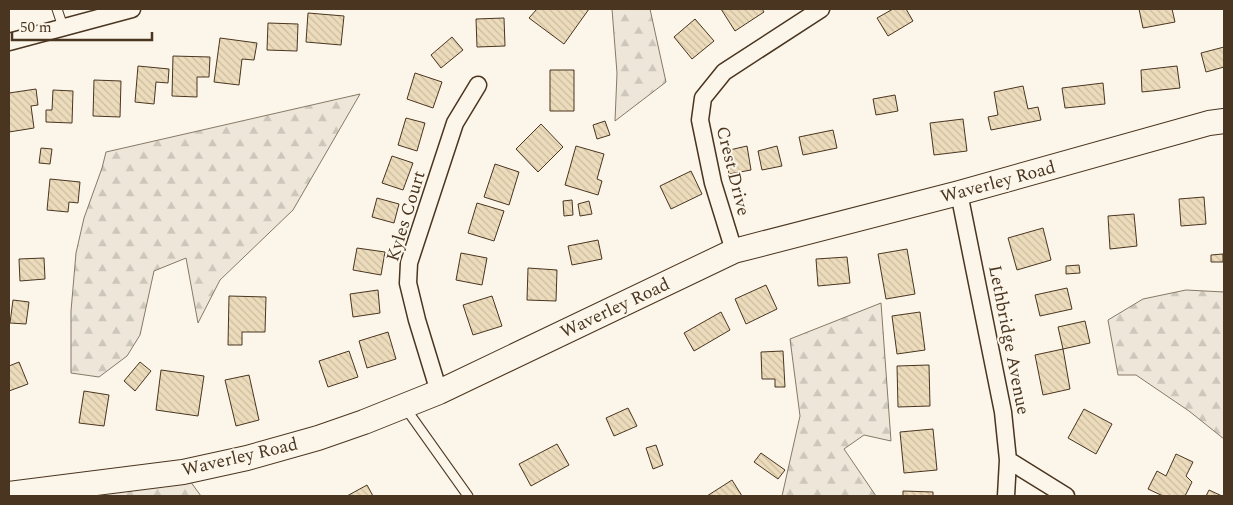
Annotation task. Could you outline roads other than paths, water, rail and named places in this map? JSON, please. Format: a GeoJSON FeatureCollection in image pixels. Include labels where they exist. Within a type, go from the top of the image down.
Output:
{"type":"FeatureCollection","features":[{"type":"Feature","properties":{"kind":"main road","name":"Waverley Road"},"geometry":{"type":"LineString","coordinates":[[9,494],[183,472],[247,458],[318,438],[439,392],[734,251],[959,193],[1209,123],[1224,121]]}},
{"type":"Feature","properties":{"kind":"street"},"geometry":{"type":"LineString","coordinates":[[9,42],[132,9]]}},
{"type":"Feature","properties":{"kind":"street","name":"Crest Drive"},"geometry":{"type":"LineString","coordinates":[[734,251],[713,183],[707,156],[700,120],[703,98],[724,72],[821,9]]}},
{"type":"Feature","properties":{"kind":"street","name":"Kyles Court"},"geometry":{"type":"LineString","coordinates":[[439,392],[408,283],[409,263],[456,123],[478,85]]}},
{"type":"Feature","properties":{"kind":"street","name":"Lethbridge Avenue"},"geometry":{"type":"LineString","coordinates":[[959,193],[1003,412],[1008,460],[1006,496]]}},
{"type":"Feature","properties":{"kind":"street"},"geometry":{"type":"LineString","coordinates":[[1008,460],[1066,496]]}},
{"type":"Feature","properties":{"kind":"lane"},"geometry":{"type":"LineString","coordinates":[[57,9],[63,27]]}},
{"type":"Feature","properties":{"kind":"lane"},"geometry":{"type":"LineString","coordinates":[[404,406],[468,496]]}}]}
